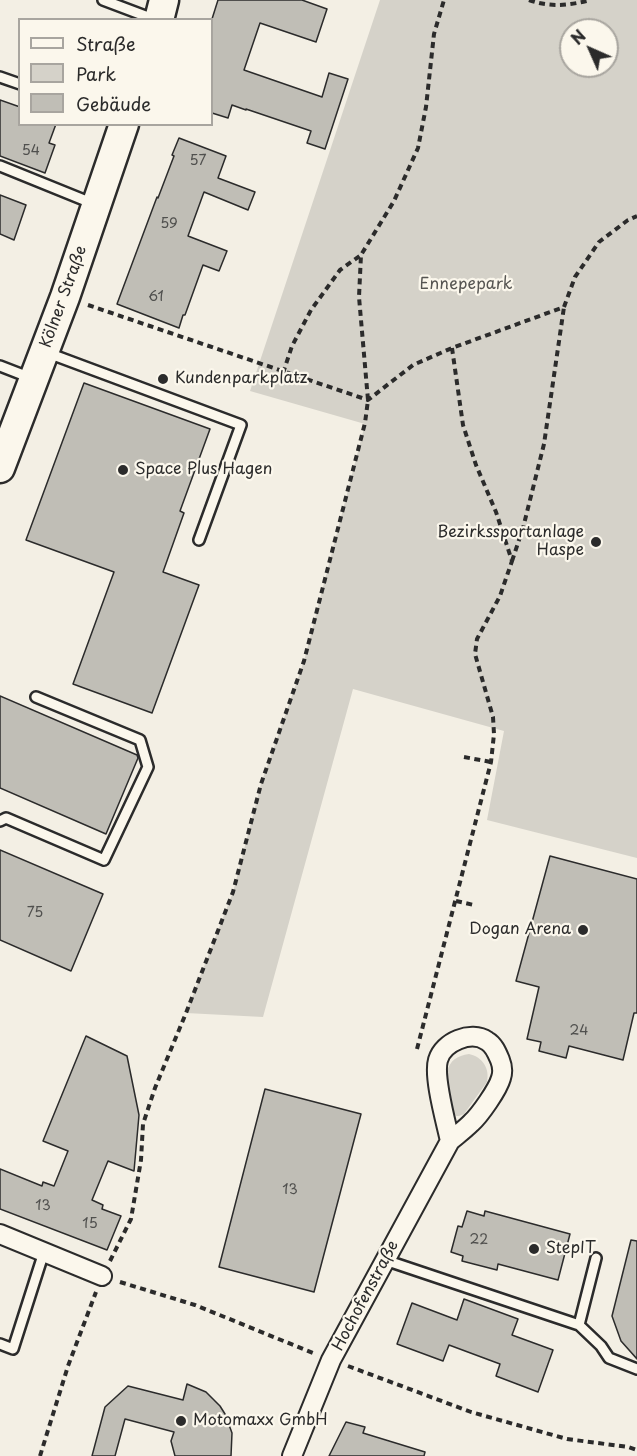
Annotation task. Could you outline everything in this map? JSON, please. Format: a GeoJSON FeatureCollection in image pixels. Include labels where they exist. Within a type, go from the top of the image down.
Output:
{"type":"FeatureCollection","features":[{"type":"Feature","properties":{"kind":"main road"},"geometry":{"type":"LineString","coordinates":[[158,18],[164,0]]}},
{"type":"Feature","properties":{"kind":"main road","name":"Kölner Straße"},"geometry":{"type":"LineString","coordinates":[[1,462],[65,297],[123,126]]}},
{"type":"Feature","properties":{"kind":"street","name":"Hochofenstraße"},"geometry":{"type":"LineString","coordinates":[[292,1456],[323,1357],[385,1260],[450,1141],[473,1122],[496,1089],[502,1076],[502,1065],[498,1053],[490,1042],[482,1038],[470,1037],[458,1040],[447,1047],[439,1057],[436,1071],[450,1141]]}},
{"type":"Feature","properties":{"kind":"street"},"geometry":{"type":"LineString","coordinates":[[0,1234],[102,1276]]}},
{"type":"Feature","properties":{"kind":"lane"},"geometry":{"type":"LineString","coordinates":[[103,0],[152,18]]}},
{"type":"Feature","properties":{"kind":"lane"},"geometry":{"type":"LineString","coordinates":[[0,77],[18,83]]}},
{"type":"Feature","properties":{"kind":"lane"},"geometry":{"type":"LineString","coordinates":[[0,166],[97,205]]}},
{"type":"Feature","properties":{"kind":"lane"},"geometry":{"type":"LineString","coordinates":[[45,351],[241,425],[199,540]]}},
{"type":"Feature","properties":{"kind":"lane"},"geometry":{"type":"LineString","coordinates":[[0,366],[34,379]]}},
{"type":"Feature","properties":{"kind":"lane"},"geometry":{"type":"LineString","coordinates":[[0,821],[6,818],[104,860],[148,767],[140,740],[36,697]]}},
{"type":"Feature","properties":{"kind":"lane"},"geometry":{"type":"LineString","coordinates":[[0,1344],[14,1349],[44,1252]]}},
{"type":"Feature","properties":{"kind":"lane"},"geometry":{"type":"LineString","coordinates":[[579,1325],[596,1258]]}},
{"type":"Feature","properties":{"kind":"lane"},"geometry":{"type":"LineString","coordinates":[[385,1260],[579,1325],[601,1346],[609,1358],[637,1369]]}},
{"type":"Feature","properties":{"kind":"path"},"geometry":{"type":"LineString","coordinates":[[283,373],[292,346],[311,310],[340,270],[362,255],[394,201],[418,148],[426,107],[434,34],[444,0]]}},
{"type":"Feature","properties":{"kind":"path"},"geometry":{"type":"LineString","coordinates":[[529,0],[541,4],[565,6],[591,0]]}},
{"type":"Feature","properties":{"kind":"path"},"geometry":{"type":"LineString","coordinates":[[417,1049],[491,762],[493,717],[475,654],[477,639],[500,596],[523,528],[544,444],[564,307],[575,277],[599,242],[627,220],[637,216]]}},
{"type":"Feature","properties":{"kind":"path"},"geometry":{"type":"LineString","coordinates":[[40,1456],[68,1366],[102,1276],[131,1219],[141,1160],[143,1124],[155,1088],[233,892],[261,784],[304,661],[365,423],[368,400],[359,297],[362,255]]}},
{"type":"Feature","properties":{"kind":"path"},"geometry":{"type":"LineString","coordinates":[[65,297],[368,400]]}},
{"type":"Feature","properties":{"kind":"path"},"geometry":{"type":"LineString","coordinates":[[368,400],[413,365],[452,348],[564,307]]}},
{"type":"Feature","properties":{"kind":"path"},"geometry":{"type":"LineString","coordinates":[[452,348],[463,425],[512,561]]}},
{"type":"Feature","properties":{"kind":"path"},"geometry":{"type":"LineString","coordinates":[[464,756],[491,762]]}},
{"type":"Feature","properties":{"kind":"path"},"geometry":{"type":"LineString","coordinates":[[456,901],[474,905]]}},
{"type":"Feature","properties":{"kind":"path"},"geometry":{"type":"LineString","coordinates":[[102,1276],[195,1305],[323,1357],[471,1412],[567,1439],[637,1450]]}},
{"type":"Feature","properties":{"kind":"green space","name":"Ennepepark"},"geometry":{"type":"Polygon","coordinates":[[[380,0],[637,0],[637,858],[487,820],[504,731],[353,689],[263,1017],[186,1013],[233,892],[261,784],[304,661],[365,424],[250,391],[380,0]]]}},
{"type":"Feature","properties":{"kind":"green space"},"geometry":{"type":"Polygon","coordinates":[[[469,1054],[484,1064],[487,1082],[464,1114],[456,1116],[453,1112],[447,1072],[455,1059],[469,1054]]]}},
{"type":"Feature","properties":{"kind":"building"},"geometry":{"type":"Polygon","coordinates":[[[218,0],[302,0],[327,9],[316,42],[260,23],[244,70],[322,97],[329,73],[348,79],[325,149],[307,143],[311,131],[246,109],[232,105],[228,118],[213,113],[212,18],[218,0]]]}},
{"type":"Feature","properties":{"kind":"building"},"geometry":{"type":"Polygon","coordinates":[[[0,100],[18,106],[18,126],[55,126],[49,143],[55,145],[45,173],[0,156],[0,100]]]}},
{"type":"Feature","properties":{"kind":"building"},"geometry":{"type":"Polygon","coordinates":[[[179,138],[226,156],[218,178],[255,192],[248,210],[204,192],[188,236],[227,251],[219,271],[203,265],[179,328],[117,304],[179,138]]]}},
{"type":"Feature","properties":{"kind":"building"},"geometry":{"type":"Polygon","coordinates":[[[0,195],[26,205],[14,240],[0,234],[0,195]]]}},
{"type":"Feature","properties":{"kind":"building","name":"Space Plus Hagen"},"geometry":{"type":"Polygon","coordinates":[[[84,383],[210,429],[180,511],[184,513],[163,572],[199,585],[152,713],[73,684],[114,572],[26,540],[84,383]]]}},
{"type":"Feature","properties":{"kind":"building"},"geometry":{"type":"Polygon","coordinates":[[[0,696],[137,755],[138,758],[106,834],[0,788],[0,696]]]}},
{"type":"Feature","properties":{"kind":"building"},"geometry":{"type":"Polygon","coordinates":[[[0,850],[103,894],[71,971],[0,940],[0,850]]]}},
{"type":"Feature","properties":{"kind":"building","name":"Dogan Arena"},"geometry":{"type":"Polygon","coordinates":[[[550,856],[637,879],[637,1013],[634,1013],[623,1060],[569,1046],[566,1058],[539,1051],[541,1042],[527,1039],[539,987],[516,981],[550,856]]]}},
{"type":"Feature","properties":{"kind":"building"},"geometry":{"type":"Polygon","coordinates":[[[86,1036],[127,1056],[139,1115],[134,1171],[108,1161],[92,1200],[103,1205],[102,1209],[121,1216],[107,1250],[0,1209],[0,1169],[42,1186],[43,1182],[54,1186],[68,1151],[43,1141],[86,1036]]]}},
{"type":"Feature","properties":{"kind":"building"},"geometry":{"type":"Polygon","coordinates":[[[265,1089],[361,1114],[314,1292],[219,1267],[265,1089]]]}},
{"type":"Feature","properties":{"kind":"building"},"geometry":{"type":"Polygon","coordinates":[[[467,1211],[484,1216],[485,1211],[570,1234],[558,1280],[498,1264],[497,1270],[462,1261],[463,1256],[451,1252],[458,1226],[462,1227],[467,1211]]]}},
{"type":"Feature","properties":{"kind":"building"},"geometry":{"type":"Polygon","coordinates":[[[631,1240],[637,1241],[637,1359],[621,1341],[612,1316],[631,1240]]]}},
{"type":"Feature","properties":{"kind":"building"},"geometry":{"type":"Polygon","coordinates":[[[464,1299],[518,1319],[512,1335],[553,1350],[538,1392],[496,1376],[500,1364],[449,1345],[443,1361],[397,1344],[412,1303],[457,1320],[464,1299]]]}},
{"type":"Feature","properties":{"kind":"building","name":"Motomaxx GmbH"},"geometry":{"type":"Polygon","coordinates":[[[187,1384],[206,1392],[225,1414],[232,1433],[231,1456],[175,1456],[171,1441],[174,1432],[125,1419],[115,1456],[92,1456],[105,1407],[128,1386],[183,1400],[187,1384]]]}},
{"type":"Feature","properties":{"kind":"building"},"geometry":{"type":"Polygon","coordinates":[[[346,1422],[365,1427],[363,1433],[425,1452],[424,1456],[329,1456],[346,1422]]]}},
{"type":"Feature","properties":{"kind":"place","name":"Kundenparkplatz"},"geometry":{"type":"Point","coordinates":[163,379]}},
{"type":"Feature","properties":{"kind":"place","name":"Space Plus Hagen"},"geometry":{"type":"Point","coordinates":[123,470]}},
{"type":"Feature","properties":{"kind":"place","name":"Bezirkssportanlage Haspe"},"geometry":{"type":"Point","coordinates":[596,542]}},
{"type":"Feature","properties":{"kind":"place","name":"Dogan Arena"},"geometry":{"type":"Point","coordinates":[583,930]}},
{"type":"Feature","properties":{"kind":"place","name":"StepIT"},"geometry":{"type":"Point","coordinates":[534,1249]}},
{"type":"Feature","properties":{"kind":"place","name":"Motomaxx GmbH"},"geometry":{"type":"Point","coordinates":[181,1421]}}]}
